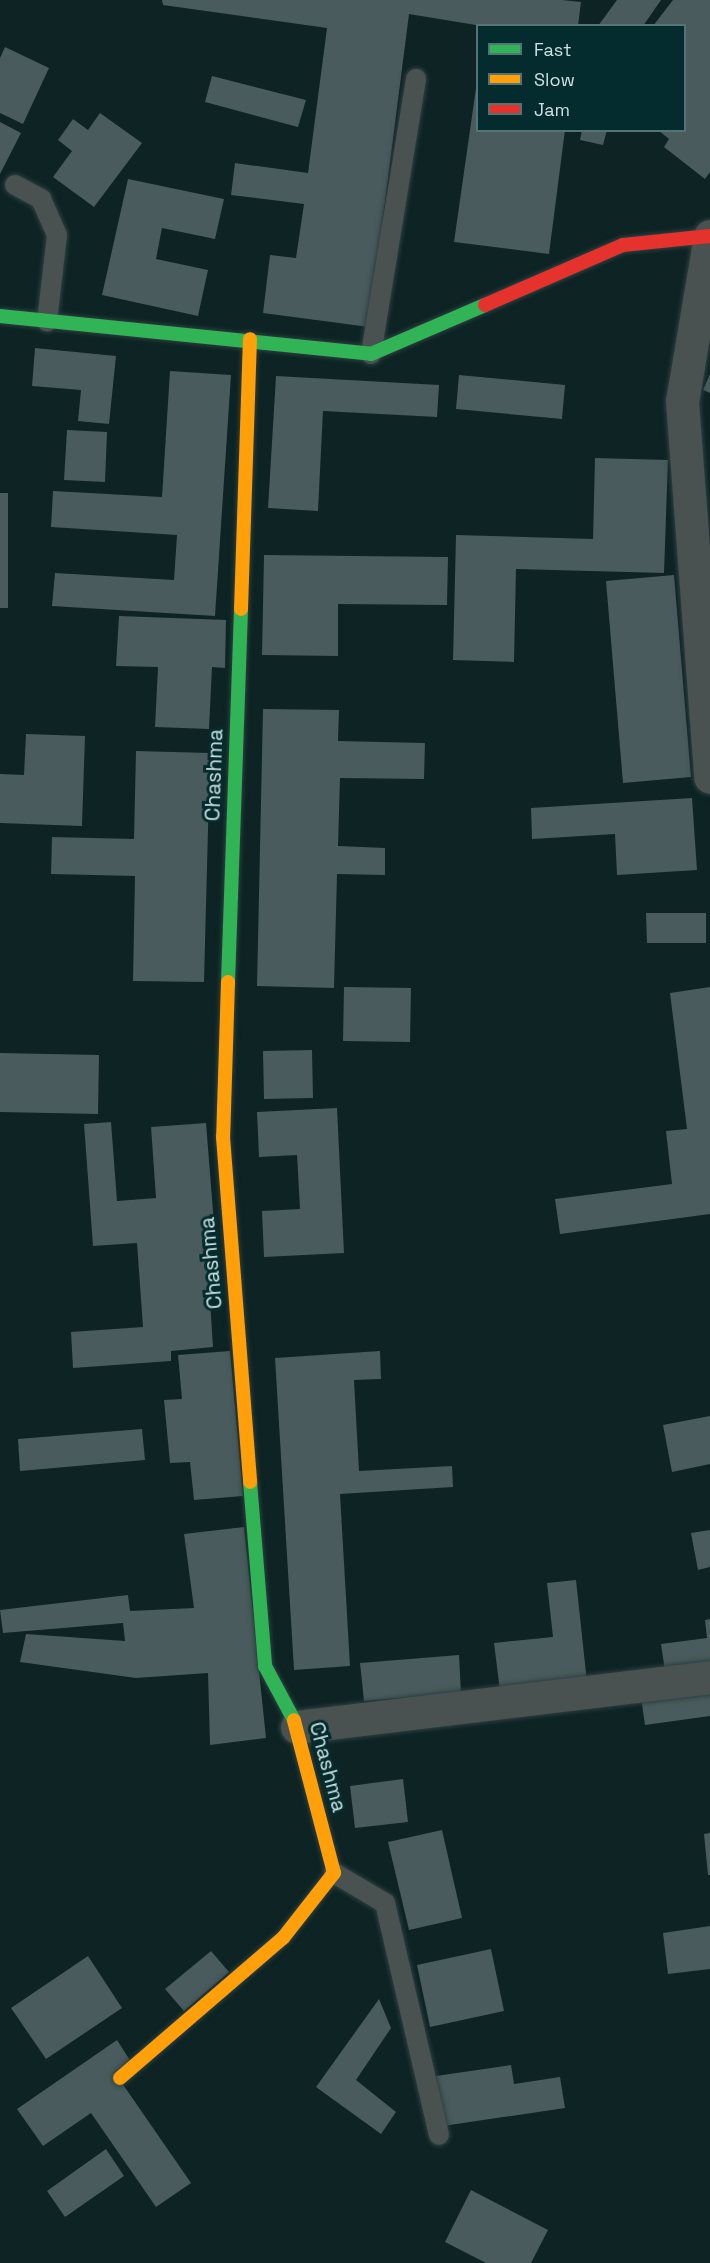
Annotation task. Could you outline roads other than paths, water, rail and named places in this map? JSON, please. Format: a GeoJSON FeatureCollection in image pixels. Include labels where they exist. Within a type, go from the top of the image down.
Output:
{"type":"FeatureCollection","features":[{"type":"Feature","properties":{"kind":"street"},"geometry":{"type":"LineString","coordinates":[[0,316],[250,339],[371,354],[623,245],[710,236],[682,401],[710,777]]}},
{"type":"Feature","properties":{"kind":"street","name":"Chashma"},"geometry":{"type":"LineString","coordinates":[[250,339],[223,1137],[264,1666],[297,1728],[334,1873]]}},
{"type":"Feature","properties":{"kind":"street"},"geometry":{"type":"LineString","coordinates":[[297,1728],[710,1677]]}},
{"type":"Feature","properties":{"kind":"street"},"geometry":{"type":"LineString","coordinates":[[120,2078],[283,1938],[334,1873]]}},
{"type":"Feature","properties":{"kind":"lane"},"geometry":{"type":"LineString","coordinates":[[371,354],[416,79]]}},
{"type":"Feature","properties":{"kind":"lane"},"geometry":{"type":"LineString","coordinates":[[15,185],[41,199],[57,235],[47,321]]}},
{"type":"Feature","properties":{"kind":"lane"},"geometry":{"type":"LineString","coordinates":[[334,1873],[385,1903],[439,2134]]}}]}
